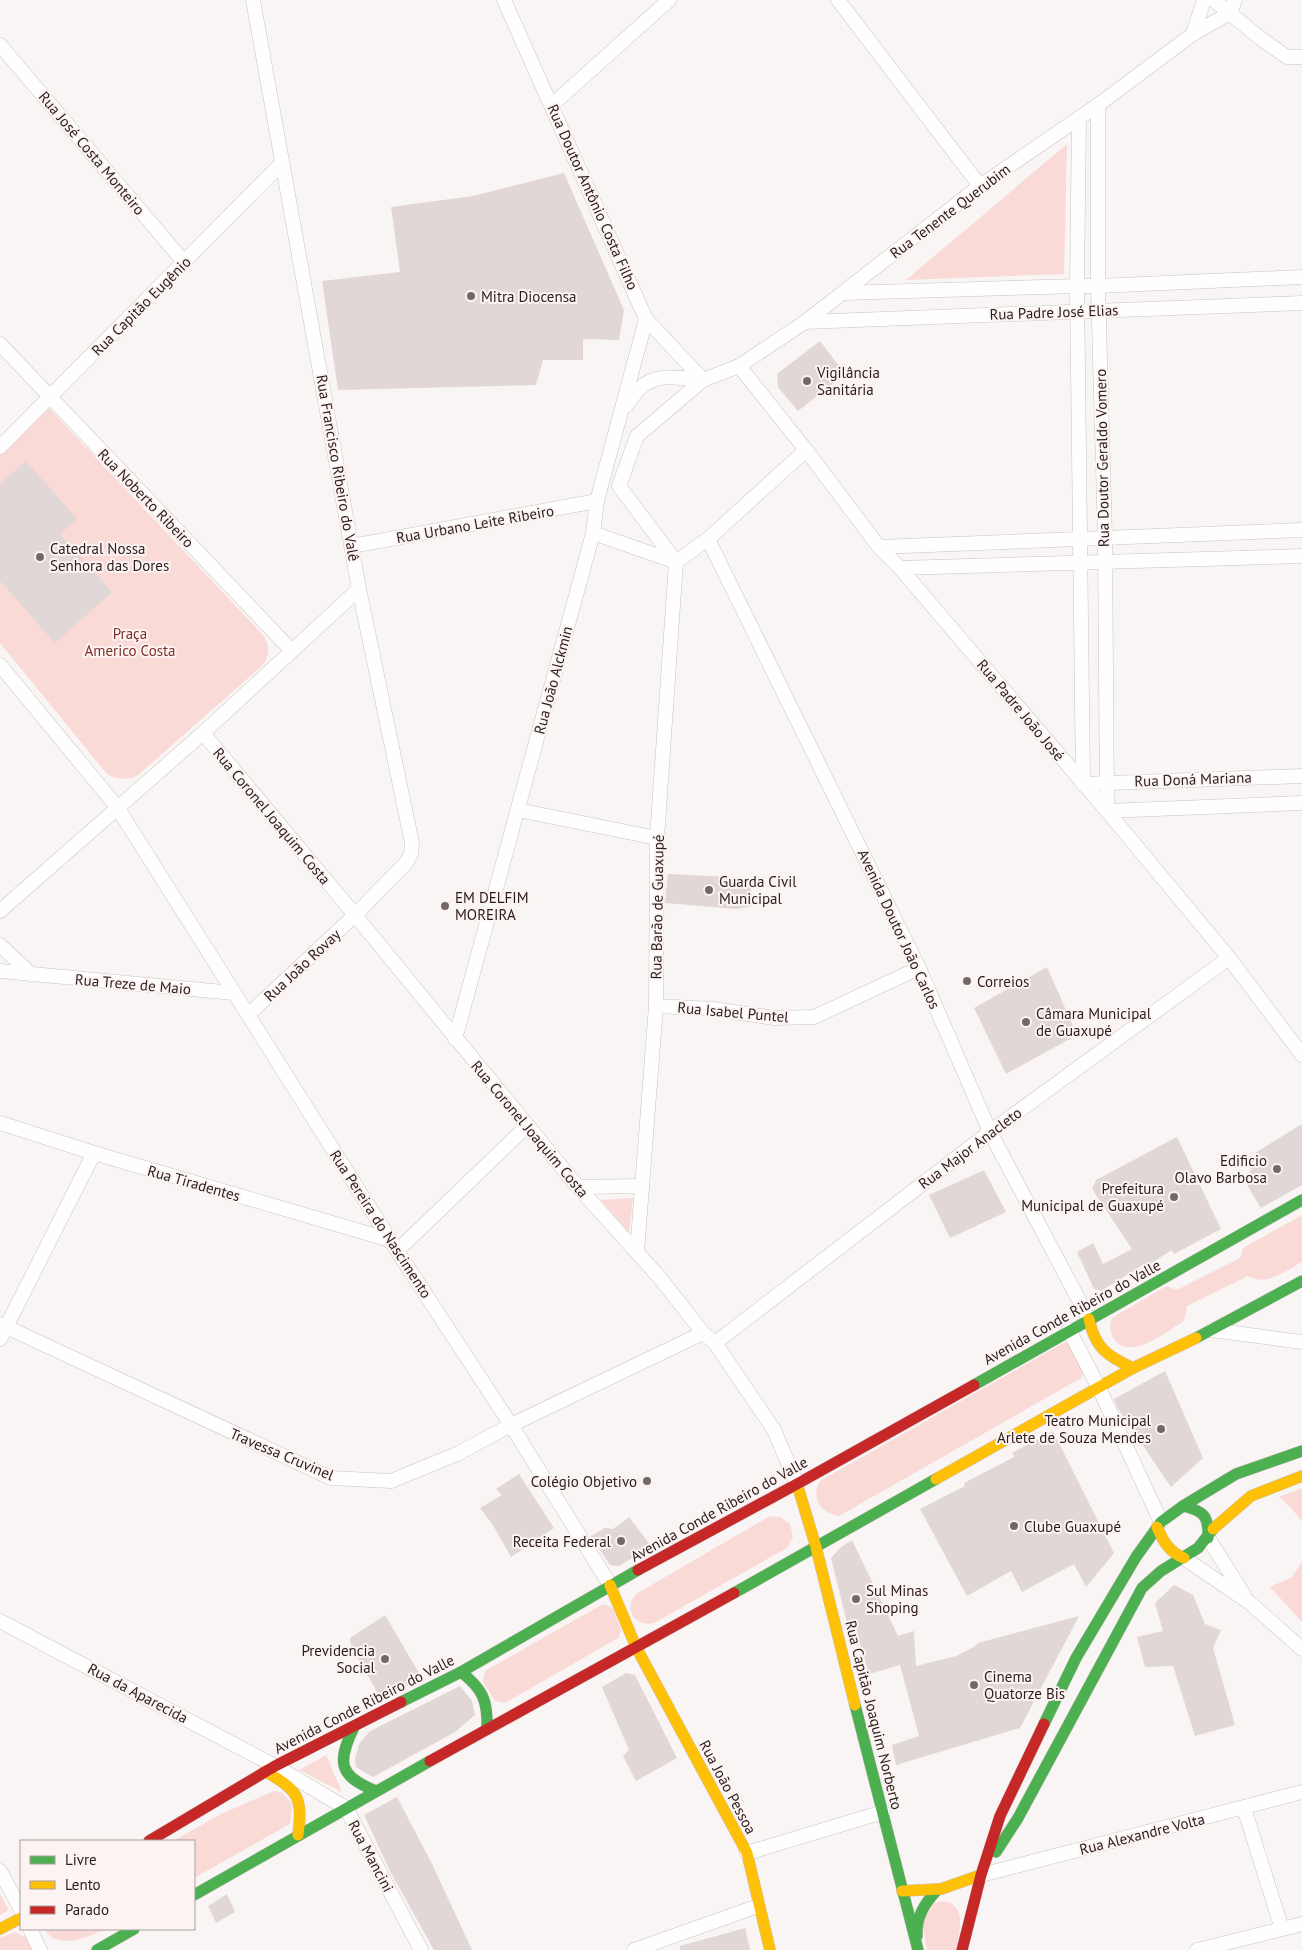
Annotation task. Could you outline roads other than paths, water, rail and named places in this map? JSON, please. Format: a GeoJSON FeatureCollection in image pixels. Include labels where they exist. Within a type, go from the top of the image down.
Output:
{"type":"FeatureCollection","features":[{"type":"Feature","properties":{"kind":"main road","name":"Avenida Conde Ribeiro do Valle"},"geometry":{"type":"LineString","coordinates":[[151,1840],[270,1769],[461,1672],[610,1585],[796,1484],[1302,1200]]}},
{"type":"Feature","properties":{"kind":"main road"},"geometry":{"type":"LineString","coordinates":[[195,1894],[376,1791],[816,1547],[1133,1368],[1212,1330],[1302,1281]]}},
{"type":"Feature","properties":{"kind":"main road"},"geometry":{"type":"LineString","coordinates":[[1089,1319],[1092,1334],[1098,1346],[1110,1358],[1133,1368]]}},
{"type":"Feature","properties":{"kind":"main road"},"geometry":{"type":"LineString","coordinates":[[963,1948],[981,1874],[1000,1816],[1076,1658],[1136,1557],[1159,1524],[1183,1506],[1236,1474],[1302,1451]]}},
{"type":"Feature","properties":{"kind":"main road"},"geometry":{"type":"LineString","coordinates":[[902,1891],[939,1889],[981,1874],[1018,1818],[1142,1588],[1161,1571],[1198,1548],[1216,1526],[1251,1496],[1302,1476]]}},
{"type":"Feature","properties":{"kind":"main road","name":"Rua Coronel Joaquim Costa"},"geometry":{"type":"LineString","coordinates":[[796,1484],[816,1547]]}},
{"type":"Feature","properties":{"kind":"main road"},"geometry":{"type":"LineString","coordinates":[[1183,1506],[1196,1509],[1206,1517],[1209,1525],[1208,1538]]}},
{"type":"Feature","properties":{"kind":"main road"},"geometry":{"type":"LineString","coordinates":[[1159,1524],[1166,1548],[1184,1558]]}},
{"type":"Feature","properties":{"kind":"main road","name":"Rua Capitão Joaquim Norberto"},"geometry":{"type":"LineString","coordinates":[[816,1547],[918,1949]]}},
{"type":"Feature","properties":{"kind":"main road","name":"Rua Pereira do Nascimento"},"geometry":{"type":"LineString","coordinates":[[610,1585],[636,1646]]}},
{"type":"Feature","properties":{"kind":"main road","name":"Rua João Pessoa"},"geometry":{"type":"LineString","coordinates":[[636,1646],[747,1853],[758,1906],[770,1950]]}},
{"type":"Feature","properties":{"kind":"main road"},"geometry":{"type":"LineString","coordinates":[[461,1672],[475,1682],[486,1699],[488,1713],[487,1729]]}},
{"type":"Feature","properties":{"kind":"main road"},"geometry":{"type":"LineString","coordinates":[[354,1727],[344,1746],[341,1758],[344,1768],[350,1778],[362,1786],[376,1791]]}},
{"type":"Feature","properties":{"kind":"main road"},"geometry":{"type":"LineString","coordinates":[[270,1769],[299,1798],[302,1809],[298,1835]]}},
{"type":"Feature","properties":{"kind":"main road"},"geometry":{"type":"LineString","coordinates":[[939,1889],[950,1892],[955,1896]]}},
{"type":"Feature","properties":{"kind":"main road"},"geometry":{"type":"LineString","coordinates":[[918,1949],[916,1925],[920,1911],[939,1889]]}},
{"type":"Feature","properties":{"kind":"main road"},"geometry":{"type":"LineString","coordinates":[[962,1906],[966,1925],[963,1948]]}},
{"type":"Feature","properties":{"kind":"main road"},"geometry":{"type":"LineString","coordinates":[[0,1930],[20,1919]]}},
{"type":"Feature","properties":{"kind":"main road"},"geometry":{"type":"LineString","coordinates":[[97,1950],[132,1930]]}},
{"type":"Feature","properties":{"kind":"street","name":"Rua Francisco Ribeiro do Valê"},"geometry":{"type":"LineString","coordinates":[[253,0],[359,589],[412,843],[411,854],[406,863],[355,915]]}},
{"type":"Feature","properties":{"kind":"street","name":"Rua Doutor Antônio Costa Filho"},"geometry":{"type":"LineString","coordinates":[[504,0],[646,319],[703,380]]}},
{"type":"Feature","properties":{"kind":"street"},"geometry":{"type":"LineString","coordinates":[[552,105],[669,0]]}},
{"type":"Feature","properties":{"kind":"street"},"geometry":{"type":"LineString","coordinates":[[838,0],[980,186]]}},
{"type":"Feature","properties":{"kind":"street"},"geometry":{"type":"LineString","coordinates":[[1193,34],[1204,0]]}},
{"type":"Feature","properties":{"kind":"street"},"geometry":{"type":"LineString","coordinates":[[1214,0],[1233,7],[1260,38],[1287,56],[1302,57]]}},
{"type":"Feature","properties":{"kind":"street","name":"Rua Tenente Querubim"},"geometry":{"type":"LineString","coordinates":[[703,380],[740,366],[805,322],[980,186],[1098,105],[1193,34],[1233,7]]}},
{"type":"Feature","properties":{"kind":"street","name":"Rua José Costa Monteiro"},"geometry":{"type":"LineString","coordinates":[[0,45],[184,262]]}},
{"type":"Feature","properties":{"kind":"street","name":"Rua Doutor Geraldo Vomero"},"geometry":{"type":"LineString","coordinates":[[1098,105],[1098,286],[1105,537],[1107,811]]}},
{"type":"Feature","properties":{"kind":"street","name":"Rua Doutor Geraldo Vomero"},"geometry":{"type":"LineString","coordinates":[[1079,118],[1077,286],[1083,784]]}},
{"type":"Feature","properties":{"kind":"street","name":"Rua Capitão Eugênio"},"geometry":{"type":"LineString","coordinates":[[0,447],[282,163]]}},
{"type":"Feature","properties":{"kind":"street","name":"Rua Padre José Elias"},"geometry":{"type":"LineString","coordinates":[[843,293],[1098,286],[1302,277]]}},
{"type":"Feature","properties":{"kind":"street","name":"Rua Padre José Elias"},"geometry":{"type":"LineString","coordinates":[[805,322],[1302,303]]}},
{"type":"Feature","properties":{"kind":"street","name":"Rua João Alckmin"},"geometry":{"type":"LineString","coordinates":[[455,1040],[592,533],[597,501],[646,319]]}},
{"type":"Feature","properties":{"kind":"street","name":"Rua Noberto Ribeiro"},"geometry":{"type":"LineString","coordinates":[[0,344],[292,651]]}},
{"type":"Feature","properties":{"kind":"street","name":"Rua Padre João José"},"geometry":{"type":"LineString","coordinates":[[740,366],[879,547],[900,568],[1107,811],[1229,958],[1302,1055]]}},
{"type":"Feature","properties":{"kind":"street"},"geometry":{"type":"LineString","coordinates":[[622,411],[640,388],[654,379],[703,380]]}},
{"type":"Feature","properties":{"kind":"street"},"geometry":{"type":"LineString","coordinates":[[676,562],[619,486],[637,436],[703,380]]}},
{"type":"Feature","properties":{"kind":"street"},"geometry":{"type":"LineString","coordinates":[[676,562],[708,539],[806,450]]}},
{"type":"Feature","properties":{"kind":"street","name":"Rua Urbano Leite Ribeiro"},"geometry":{"type":"LineString","coordinates":[[352,546],[597,501]]}},
{"type":"Feature","properties":{"kind":"street"},"geometry":{"type":"LineString","coordinates":[[879,547],[1302,530]]}},
{"type":"Feature","properties":{"kind":"street"},"geometry":{"type":"LineString","coordinates":[[592,533],[676,562]]}},
{"type":"Feature","properties":{"kind":"street","name":"Avenida Doutor João Carlos"},"geometry":{"type":"LineString","coordinates":[[708,539],[919,968],[990,1132],[1089,1319]]}},
{"type":"Feature","properties":{"kind":"street"},"geometry":{"type":"LineString","coordinates":[[900,568],[1302,556]]}},
{"type":"Feature","properties":{"kind":"street","name":"Rua Barão de Guaxupé"},"geometry":{"type":"LineString","coordinates":[[637,1252],[656,1006],[658,838],[676,562]]}},
{"type":"Feature","properties":{"kind":"street"},"geometry":{"type":"LineString","coordinates":[[0,911],[203,733],[359,589]]}},
{"type":"Feature","properties":{"kind":"street","name":"Rua Pereira do Nascimento"},"geometry":{"type":"LineString","coordinates":[[0,665],[117,807],[394,1245],[510,1424],[610,1585]]}},
{"type":"Feature","properties":{"kind":"street","name":"Rua Coronel Joaquim Costa"},"geometry":{"type":"LineString","coordinates":[[203,733],[578,1187],[660,1278],[703,1333],[715,1343],[774,1430],[796,1484]]}},
{"type":"Feature","properties":{"kind":"street","name":"Rua Doná Mariana"},"geometry":{"type":"LineString","coordinates":[[1083,784],[1302,776]]}},
{"type":"Feature","properties":{"kind":"street","name":"Rua Doná Mariana"},"geometry":{"type":"LineString","coordinates":[[1107,811],[1302,804]]}},
{"type":"Feature","properties":{"kind":"street"},"geometry":{"type":"LineString","coordinates":[[518,810],[658,838]]}},
{"type":"Feature","properties":{"kind":"street","name":"Rua João Rovay"},"geometry":{"type":"LineString","coordinates":[[249,1014],[355,915]]}},
{"type":"Feature","properties":{"kind":"street"},"geometry":{"type":"LineString","coordinates":[[0,945],[32,975]]}},
{"type":"Feature","properties":{"kind":"street","name":"Rua Major Anacleto"},"geometry":{"type":"LineString","coordinates":[[715,1343],[990,1132],[1229,958]]}},
{"type":"Feature","properties":{"kind":"street","name":"Rua Isabel Puntel"},"geometry":{"type":"LineString","coordinates":[[656,1006],[714,1009],[774,1018],[814,1017],[919,968]]}},
{"type":"Feature","properties":{"kind":"street","name":"Rua Treze de Maio"},"geometry":{"type":"LineString","coordinates":[[0,971],[234,993]]}},
{"type":"Feature","properties":{"kind":"street"},"geometry":{"type":"LineString","coordinates":[[1288,1037],[1302,1037]]}},
{"type":"Feature","properties":{"kind":"street","name":"Rua Tiradentes"},"geometry":{"type":"LineString","coordinates":[[0,1123],[394,1245]]}},
{"type":"Feature","properties":{"kind":"street"},"geometry":{"type":"LineString","coordinates":[[394,1245],[527,1126]]}},
{"type":"Feature","properties":{"kind":"street"},"geometry":{"type":"LineString","coordinates":[[2,1330],[94,1153]]}},
{"type":"Feature","properties":{"kind":"street"},"geometry":{"type":"LineString","coordinates":[[578,1187],[642,1186]]}},
{"type":"Feature","properties":{"kind":"street","name":"Travessa Cruvinel"},"geometry":{"type":"LineString","coordinates":[[2,1330],[331,1478],[391,1481],[457,1454],[510,1424],[703,1333]]}},
{"type":"Feature","properties":{"kind":"street"},"geometry":{"type":"LineString","coordinates":[[1069,1330],[1099,1388],[1159,1524]]}},
{"type":"Feature","properties":{"kind":"street"},"geometry":{"type":"LineString","coordinates":[[1212,1330],[1302,1342]]}},
{"type":"Feature","properties":{"kind":"street"},"geometry":{"type":"LineString","coordinates":[[1208,1538],[1250,1603]]}},
{"type":"Feature","properties":{"kind":"street"},"geometry":{"type":"LineString","coordinates":[[1184,1558],[1250,1603],[1302,1649]]}},
{"type":"Feature","properties":{"kind":"street","name":"Rua da Aparecida"},"geometry":{"type":"LineString","coordinates":[[0,1621],[270,1769]]}},
{"type":"Feature","properties":{"kind":"street","name":"Rua Mancini"},"geometry":{"type":"LineString","coordinates":[[270,1769],[346,1808],[421,1950]]}},
{"type":"Feature","properties":{"kind":"street","name":"Rua Alexandre Volta"},"geometry":{"type":"LineString","coordinates":[[981,1874],[1302,1792]]}},
{"type":"Feature","properties":{"kind":"street"},"geometry":{"type":"LineString","coordinates":[[1244,1808],[1282,1928]]}},
{"type":"Feature","properties":{"kind":"street"},"geometry":{"type":"LineString","coordinates":[[747,1853],[883,1812]]}},
{"type":"Feature","properties":{"kind":"street"},"geometry":{"type":"LineString","coordinates":[[0,1871],[20,1908]]}},
{"type":"Feature","properties":{"kind":"street"},"geometry":{"type":"LineString","coordinates":[[634,1950],[758,1906]]}},
{"type":"Feature","properties":{"kind":"street"},"geometry":{"type":"LineString","coordinates":[[1197,1950],[1302,1924]]}},
{"type":"Feature","properties":{"kind":"street"},"geometry":{"type":"LineString","coordinates":[[30,1930],[40,1950]]}},
{"type":"Feature","properties":{"kind":"place","name":"Mitra Diocensa"},"geometry":{"type":"Point","coordinates":[471,296]}},
{"type":"Feature","properties":{"kind":"place","name":"Vigilância Sanitária"},"geometry":{"type":"Point","coordinates":[807,381]}},
{"type":"Feature","properties":{"kind":"place","name":"Catedral Nossa Senhora das Dores"},"geometry":{"type":"Point","coordinates":[40,557]}},
{"type":"Feature","properties":{"kind":"place","name":"Guarda Civil Municipal"},"geometry":{"type":"Point","coordinates":[709,890]}},
{"type":"Feature","properties":{"kind":"place","name":"EM DELFIM MOREIRA"},"geometry":{"type":"Point","coordinates":[445,906]}},
{"type":"Feature","properties":{"kind":"place","name":"Correios"},"geometry":{"type":"Point","coordinates":[967,981]}},
{"type":"Feature","properties":{"kind":"place","name":"Câmara Municipal de Guaxupé"},"geometry":{"type":"Point","coordinates":[1026,1022]}},
{"type":"Feature","properties":{"kind":"place","name":"Edificio Olavo Barbosa"},"geometry":{"type":"Point","coordinates":[1277,1169]}},
{"type":"Feature","properties":{"kind":"place","name":"Prefeitura Municipal de Guaxupé"},"geometry":{"type":"Point","coordinates":[1174,1197]}},
{"type":"Feature","properties":{"kind":"place","name":"Teatro Municipal Arlete de Souza Mendes"},"geometry":{"type":"Point","coordinates":[1161,1429]}},
{"type":"Feature","properties":{"kind":"place","name":"Colégio Objetivo"},"geometry":{"type":"Point","coordinates":[647,1481]}},
{"type":"Feature","properties":{"kind":"place","name":"Clube Guaxupé"},"geometry":{"type":"Point","coordinates":[1014,1526]}},
{"type":"Feature","properties":{"kind":"place","name":"Receita Federal"},"geometry":{"type":"Point","coordinates":[621,1541]}},
{"type":"Feature","properties":{"kind":"place","name":"Sul Minas Shoping"},"geometry":{"type":"Point","coordinates":[856,1599]}},
{"type":"Feature","properties":{"kind":"place","name":"Previdencia Social"},"geometry":{"type":"Point","coordinates":[385,1659]}},
{"type":"Feature","properties":{"kind":"place","name":"Cinema Quatorze Bis"},"geometry":{"type":"Point","coordinates":[974,1685]}},
{"type":"Feature","properties":{"kind":"park label","name":"Praça Americo Costa"},"geometry":{"type":"Point","coordinates":[130,642]}}]}
